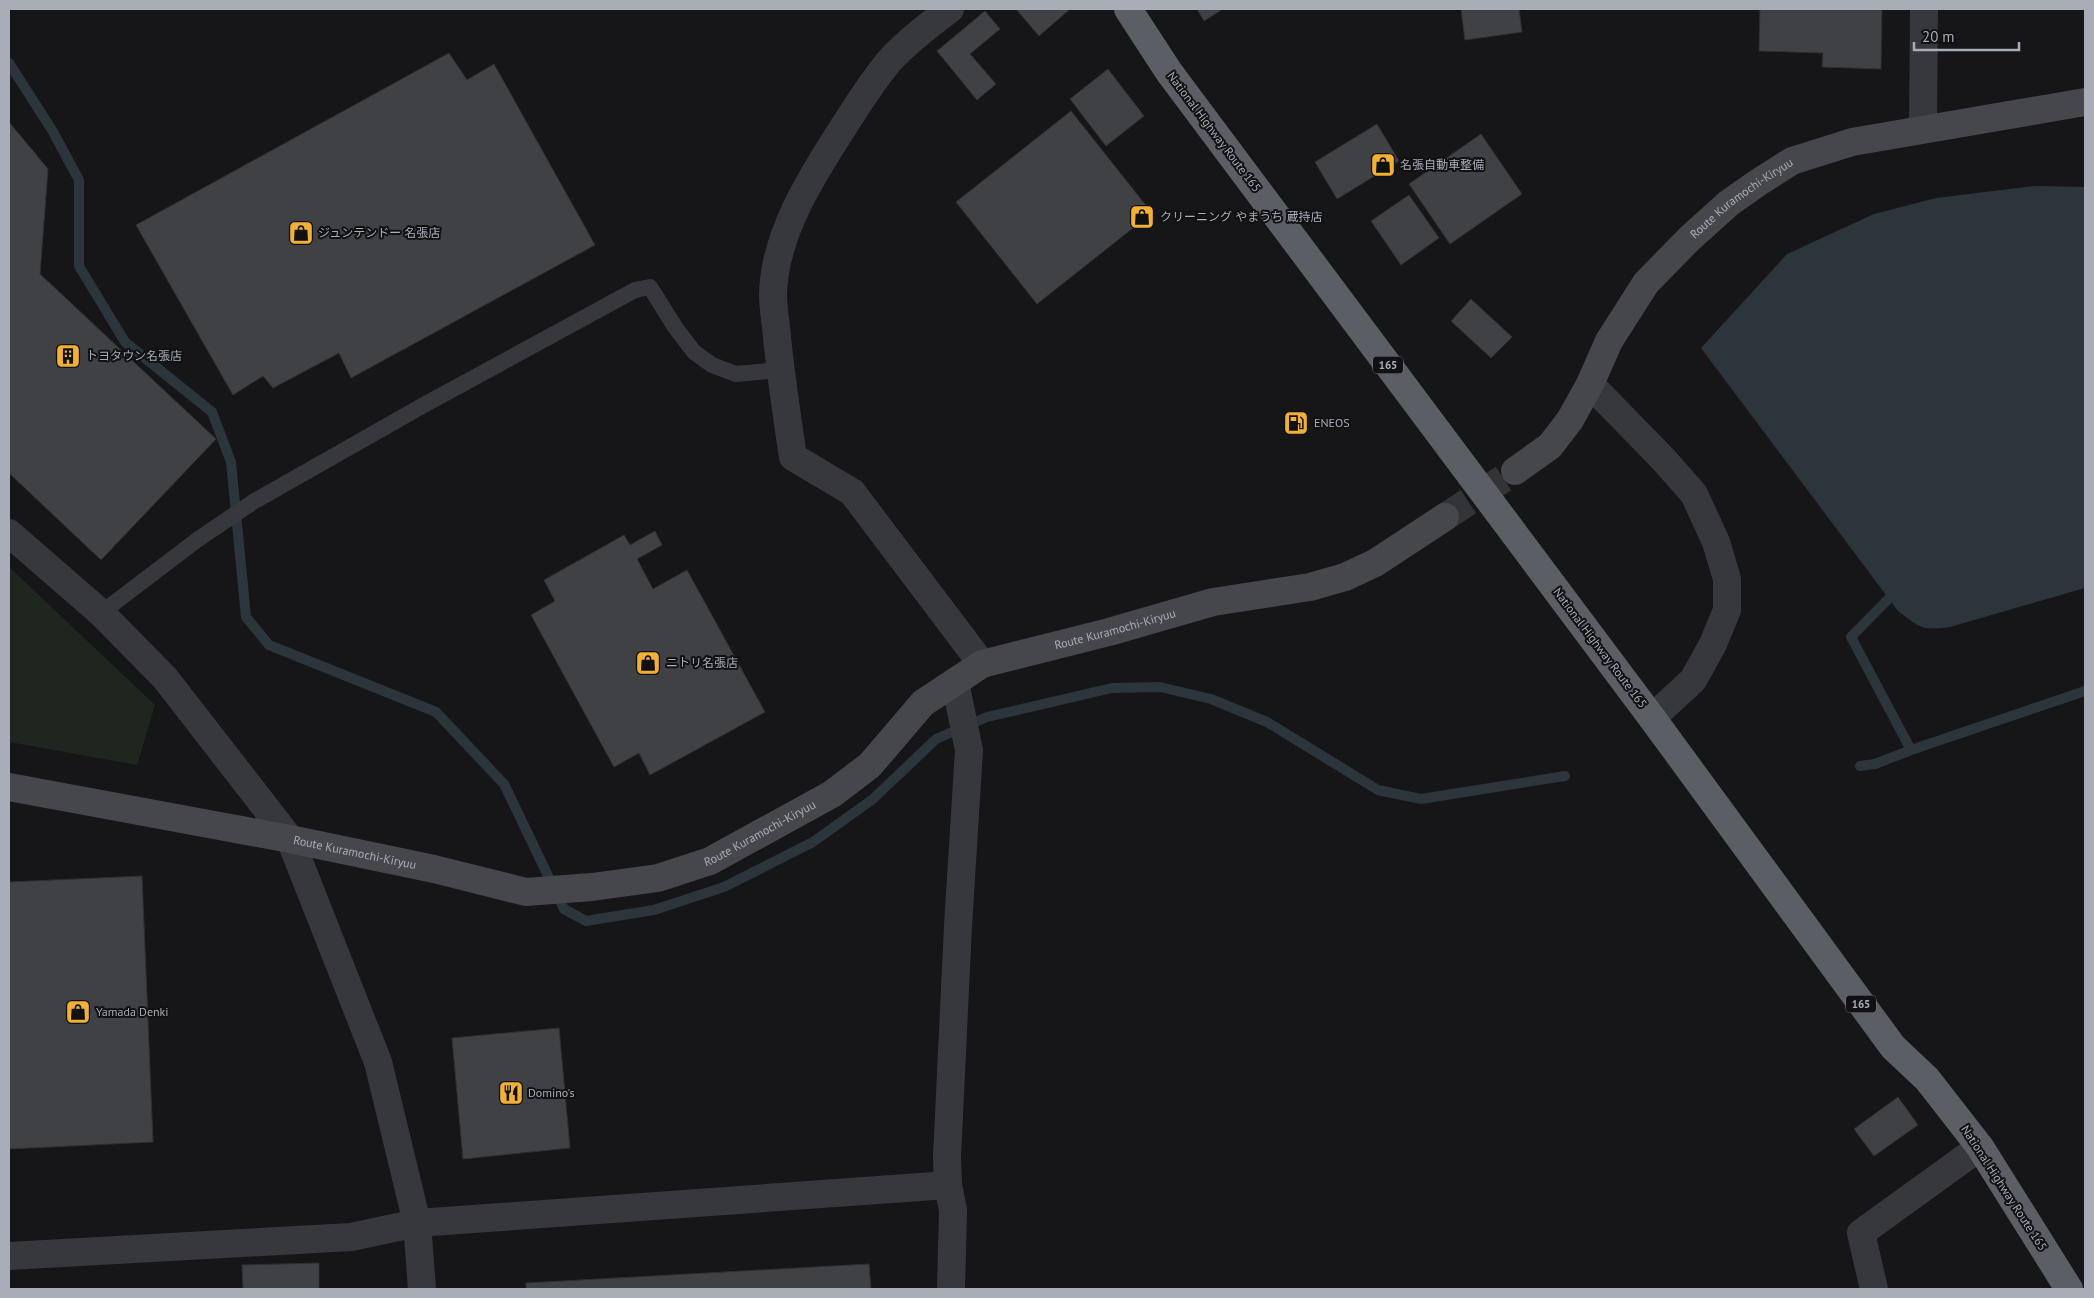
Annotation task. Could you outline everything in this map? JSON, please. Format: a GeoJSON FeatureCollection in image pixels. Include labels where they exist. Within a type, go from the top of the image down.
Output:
{"type":"FeatureCollection","features":[{"type":"Feature","properties":{"kind":"highway","name":"National Highway Route 165"},"geometry":{"type":"LineString","coordinates":[[1128,9],[1169,72],[1652,718],[1892,1047],[1927,1079],[1980,1147],[2069,1289]]}},
{"type":"Feature","properties":{"kind":"main road","name":"Route Kuramochi-Kiryuu"},"geometry":{"type":"LineString","coordinates":[[1515,471],[1550,446],[1570,420],[1590,384],[1609,341],[1646,283],[1689,239],[1729,203],[1792,161],[1852,142],[2085,102]]}},
{"type":"Feature","properties":{"kind":"main road","name":"Route Kuramochi-Kiryuu"},"geometry":{"type":"LineString","coordinates":[[9,787],[290,839],[434,869],[526,892],[592,887],[658,878],[710,861],[832,794],[870,765],[923,704],[982,664],[1109,632],[1213,602],[1310,587],[1345,577],[1375,563],[1445,517]]}},
{"type":"Feature","properties":{"kind":"street"},"geometry":{"type":"LineString","coordinates":[[950,9],[925,28],[892,58],[860,102],[810,182],[786,233],[777,264],[773,295],[780,370],[793,457],[852,492],[982,664]]}},
{"type":"Feature","properties":{"kind":"street"},"geometry":{"type":"LineString","coordinates":[[1923,129],[1924,9]]}},
{"type":"Feature","properties":{"kind":"street"},"geometry":{"type":"LineString","coordinates":[[1590,384],[1664,460],[1694,494],[1716,542],[1727,579],[1727,610],[1713,644],[1694,680],[1652,718]]}},
{"type":"Feature","properties":{"kind":"street"},"geometry":{"type":"LineString","coordinates":[[9,533],[101,613],[165,678],[290,839],[378,1062],[417,1223],[422,1289]]}},
{"type":"Feature","properties":{"kind":"street"},"geometry":{"type":"LineString","coordinates":[[951,1289],[953,1210],[948,1185],[947,1157],[969,750],[955,682]]}},
{"type":"Feature","properties":{"kind":"street"},"geometry":{"type":"LineString","coordinates":[[1874,1289],[1861,1233],[1980,1147]]}},
{"type":"Feature","properties":{"kind":"street"},"geometry":{"type":"LineString","coordinates":[[9,1256],[351,1237],[417,1223],[948,1185]]}},
{"type":"Feature","properties":{"kind":"lane"},"geometry":{"type":"LineString","coordinates":[[101,613],[197,540],[253,502],[422,406],[635,290],[650,287],[675,327],[694,352],[712,365],[736,374],[780,370]]}},
{"type":"Feature","properties":{"kind":"shaded area"},"geometry":{"type":"Polygon","coordinates":[[[2035,186],[2085,187],[2085,588],[1950,627],[1933,629],[1922,627],[1898,611],[1701,348],[1787,254],[1874,214],[1936,198],[2035,186]]]}},
{"type":"Feature","properties":{"kind":"shaded area"},"geometry":{"type":"Polygon","coordinates":[[[9,567],[155,705],[137,765],[9,742],[9,567]]]}},
{"type":"Feature","properties":{"kind":"building"},"geometry":{"type":"Polygon","coordinates":[[[1016,9],[1070,9],[1039,36],[1016,9]]]}},
{"type":"Feature","properties":{"kind":"building"},"geometry":{"type":"Polygon","coordinates":[[[1197,9],[1223,9],[1204,21],[1197,9]]]}},
{"type":"Feature","properties":{"kind":"building"},"geometry":{"type":"Polygon","coordinates":[[[1461,9],[1519,9],[1522,32],[1465,40],[1461,9]]]}},
{"type":"Feature","properties":{"kind":"building"},"geometry":{"type":"Polygon","coordinates":[[[1760,9],[1882,9],[1881,69],[1822,67],[1823,53],[1759,51],[1760,9]]]}},
{"type":"Feature","properties":{"kind":"building"},"geometry":{"type":"Polygon","coordinates":[[[985,11],[1000,29],[970,54],[996,84],[977,100],[937,51],[985,11]]]}},
{"type":"Feature","properties":{"kind":"building"},"geometry":{"type":"Polygon","coordinates":[[[449,53],[467,80],[494,64],[595,245],[351,378],[339,353],[273,388],[263,376],[233,395],[136,225],[449,53]]]}},
{"type":"Feature","properties":{"kind":"building"},"geometry":{"type":"Polygon","coordinates":[[[1108,69],[1144,116],[1106,146],[1070,99],[1108,69]]]}},
{"type":"Feature","properties":{"kind":"building"},"geometry":{"type":"Polygon","coordinates":[[[1071,111],[1152,213],[1037,304],[956,202],[1071,111]]]}},
{"type":"Feature","properties":{"kind":"building","name":"トヨタウン名張店"},"geometry":{"type":"Polygon","coordinates":[[[9,122],[48,169],[40,274],[216,439],[101,560],[9,473],[9,122]]]}},
{"type":"Feature","properties":{"kind":"building"},"geometry":{"type":"Polygon","coordinates":[[[1377,124],[1399,161],[1337,199],[1315,162],[1377,124]]]}},
{"type":"Feature","properties":{"kind":"building"},"geometry":{"type":"Polygon","coordinates":[[[1481,134],[1522,194],[1450,244],[1409,184],[1481,134]]]}},
{"type":"Feature","properties":{"kind":"building"},"geometry":{"type":"Polygon","coordinates":[[[1409,195],[1439,238],[1401,265],[1371,221],[1409,195]]]}},
{"type":"Feature","properties":{"kind":"building"},"geometry":{"type":"Polygon","coordinates":[[[1471,299],[1512,337],[1491,358],[1451,321],[1471,299]]]}},
{"type":"Feature","properties":{"kind":"building","name":"ニトリ名張店"},"geometry":{"type":"Polygon","coordinates":[[[655,531],[662,545],[637,559],[653,589],[687,570],[765,712],[650,775],[639,753],[614,767],[531,615],[555,601],[544,580],[624,535],[630,545],[655,531]]]}},
{"type":"Feature","properties":{"kind":"building","name":"Yamada Denki"},"geometry":{"type":"Polygon","coordinates":[[[142,876],[153,1142],[9,1149],[9,882],[142,876]]]}},
{"type":"Feature","properties":{"kind":"building","name":"Domino's"},"geometry":{"type":"Polygon","coordinates":[[[559,1028],[570,1148],[463,1159],[452,1038],[559,1028]]]}},
{"type":"Feature","properties":{"kind":"building"},"geometry":{"type":"Polygon","coordinates":[[[1898,1097],[1918,1125],[1874,1156],[1854,1129],[1898,1097]]]}},
{"type":"Feature","properties":{"kind":"building"},"geometry":{"type":"Polygon","coordinates":[[[319,1263],[319,1289],[243,1289],[242,1265],[319,1263]]]}},
{"type":"Feature","properties":{"kind":"building"},"geometry":{"type":"Polygon","coordinates":[[[869,1264],[871,1289],[526,1289],[526,1283],[869,1264]]]}},
{"type":"Feature","properties":{"kind":"waterway"},"geometry":{"type":"LineString","coordinates":[[9,63],[52,130],[79,180],[79,266],[125,342],[212,412],[231,462],[246,617],[269,645],[436,712],[504,784],[564,909],[586,921],[654,910],[724,887],[813,842],[873,799],[936,739],[987,717],[1112,688],[1160,687],[1211,699],[1267,722],[1378,790],[1421,799],[1565,776]]}},
{"type":"Feature","properties":{"kind":"waterway"},"geometry":{"type":"LineString","coordinates":[[1860,766],[1875,764],[1911,750],[1851,637],[1897,590]]}},
{"type":"Feature","properties":{"kind":"waterway"},"geometry":{"type":"LineString","coordinates":[[1911,750],[2085,691]]}},
{"type":"Feature","properties":{"kind":"tunnel"},"geometry":{"type":"LineString","coordinates":[[1445,517],[1515,471]]}},
{"type":"Feature","properties":{"kind":"place","name":"名張自動車整備"},"geometry":{"type":"Point","coordinates":[1383,165]}},
{"type":"Feature","properties":{"kind":"place","name":"クリーニング やまうち 蔵持店"},"geometry":{"type":"Point","coordinates":[1142,217]}},
{"type":"Feature","properties":{"kind":"place","name":"ジュンテンドー 名張店"},"geometry":{"type":"Point","coordinates":[301,233]}},
{"type":"Feature","properties":{"kind":"place","name":"トヨタウン名張店"},"geometry":{"type":"Point","coordinates":[68,356]}},
{"type":"Feature","properties":{"kind":"place","name":"ENEOS"},"geometry":{"type":"Point","coordinates":[1296,423]}},
{"type":"Feature","properties":{"kind":"place","name":"ニトリ名張店"},"geometry":{"type":"Point","coordinates":[648,663]}},
{"type":"Feature","properties":{"kind":"place","name":"Yamada Denki"},"geometry":{"type":"Point","coordinates":[78,1012]}},
{"type":"Feature","properties":{"kind":"place","name":"Domino's"},"geometry":{"type":"Point","coordinates":[511,1093]}}]}
